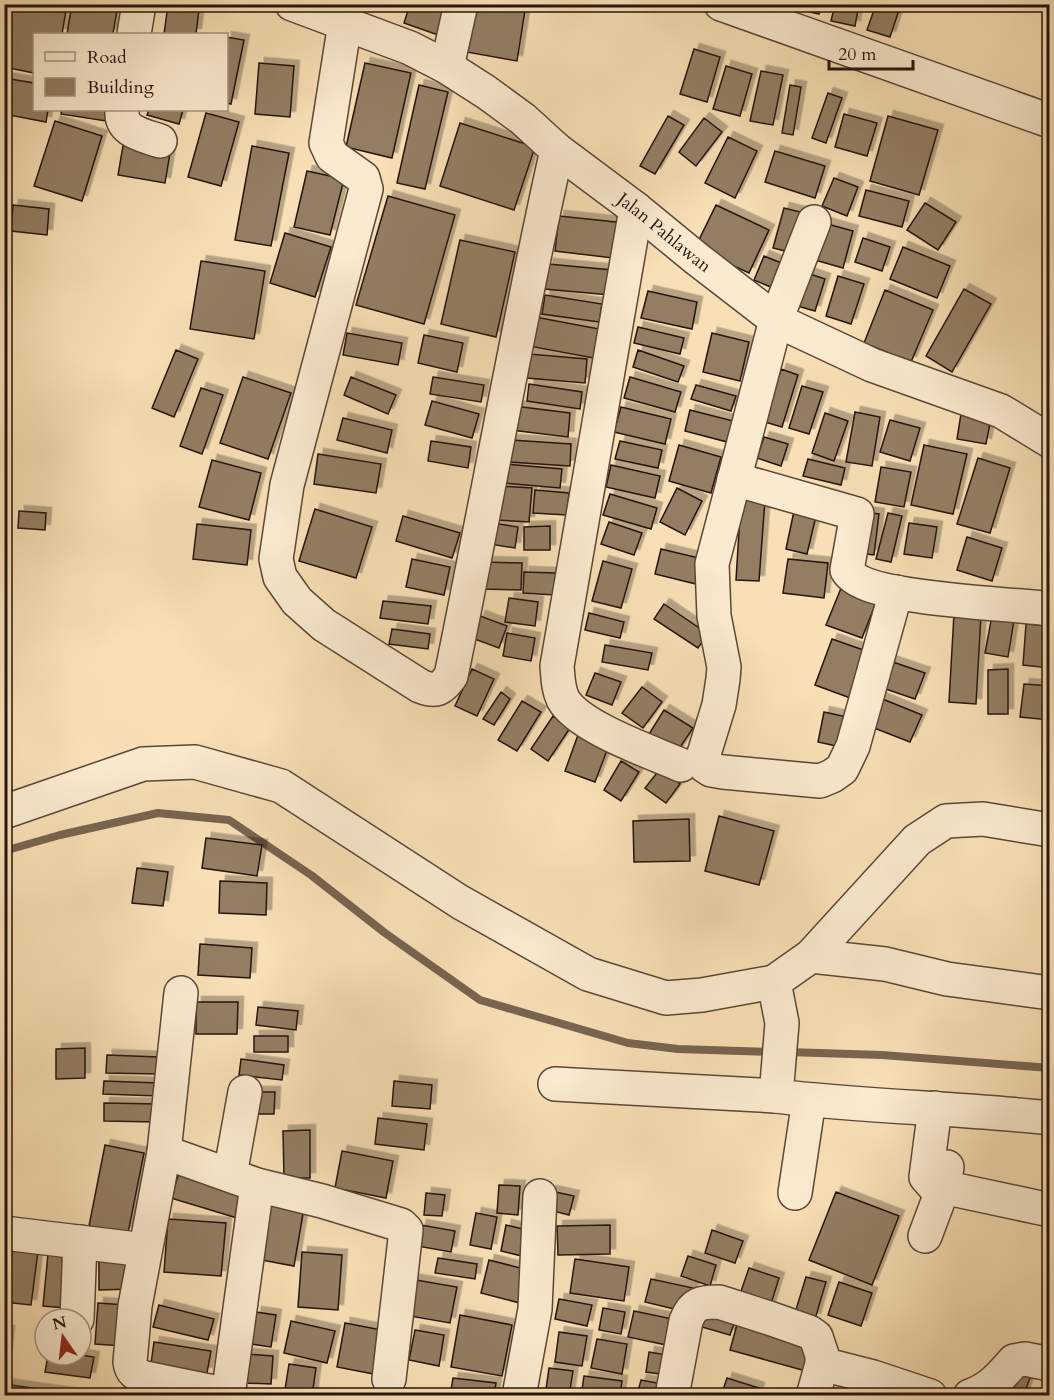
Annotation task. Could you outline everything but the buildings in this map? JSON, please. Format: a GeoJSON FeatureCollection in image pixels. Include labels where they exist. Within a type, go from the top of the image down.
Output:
{"type":"FeatureCollection","features":[{"type":"Feature","properties":{"kind":"street"},"geometry":{"type":"LineString","coordinates":[[134,33],[139,4]]}},
{"type":"Feature","properties":{"kind":"street","name":"Jalan Pahlawan"},"geometry":{"type":"LineString","coordinates":[[292,4],[410,48],[447,67],[486,92],[776,320],[872,365],[1001,411],[1050,441]]}},
{"type":"Feature","properties":{"kind":"street"},"geometry":{"type":"LineString","coordinates":[[447,67],[461,4]]}},
{"type":"Feature","properties":{"kind":"street"},"geometry":{"type":"LineString","coordinates":[[721,4],[1049,122]]}},
{"type":"Feature","properties":{"kind":"street"},"geometry":{"type":"LineString","coordinates":[[345,23],[326,143],[332,156],[363,178],[366,189],[287,486],[276,559],[280,577],[297,601],[317,619],[420,686],[431,690],[442,687],[451,676],[530,271],[557,150]]}},
{"type":"Feature","properties":{"kind":"street"},"geometry":{"type":"LineString","coordinates":[[122,111],[122,122],[128,129],[160,141]]}},
{"type":"Feature","properties":{"kind":"street"},"geometry":{"type":"LineString","coordinates":[[636,209],[557,666],[558,682],[564,700],[592,725],[681,765]]}},
{"type":"Feature","properties":{"kind":"street"},"geometry":{"type":"LineString","coordinates":[[813,222],[776,320],[712,564],[714,616],[724,667],[719,705],[703,757],[705,766],[711,770],[723,772],[820,781],[842,769],[861,725],[896,592]]}},
{"type":"Feature","properties":{"kind":"street"},"geometry":{"type":"LineString","coordinates":[[734,479],[857,514],[847,570],[854,578],[896,592],[940,599],[1050,609]]}},
{"type":"Feature","properties":{"kind":"street"},"geometry":{"type":"LineString","coordinates":[[4,812],[143,764],[195,762],[281,786],[460,902],[588,974],[666,998],[702,995],[774,982],[811,956],[917,840],[946,821],[983,819],[1050,830]]}},
{"type":"Feature","properties":{"kind":"street"},"geometry":{"type":"LineString","coordinates":[[811,956],[885,964],[947,979],[1050,993]]}},
{"type":"Feature","properties":{"kind":"street"},"geometry":{"type":"LineString","coordinates":[[774,982],[782,1023],[778,1081]]}},
{"type":"Feature","properties":{"kind":"street"},"geometry":{"type":"LineString","coordinates":[[180,993],[164,1152],[135,1306],[130,1354],[131,1368],[136,1375],[145,1378],[228,1395],[243,1180],[245,1092]]}},
{"type":"Feature","properties":{"kind":"street"},"geometry":{"type":"LineString","coordinates":[[555,1084],[778,1081],[809,1100],[947,1108],[1050,1118]]}},
{"type":"Feature","properties":{"kind":"street"},"geometry":{"type":"LineString","coordinates":[[795,1193],[809,1100]]}},
{"type":"Feature","properties":{"kind":"street"},"geometry":{"type":"LineString","coordinates":[[925,1236],[942,1188],[947,1108]]}},
{"type":"Feature","properties":{"kind":"street"},"geometry":{"type":"LineString","coordinates":[[164,1152],[243,1180],[401,1225],[406,1230],[389,1379]]}},
{"type":"Feature","properties":{"kind":"street"},"geometry":{"type":"LineString","coordinates":[[942,1188],[1050,1210]]}},
{"type":"Feature","properties":{"kind":"street"},"geometry":{"type":"LineString","coordinates":[[519,1395],[535,1309],[540,1196]]}},
{"type":"Feature","properties":{"kind":"street"},"geometry":{"type":"LineString","coordinates":[[4,1233],[145,1250]]}},
{"type":"Feature","properties":{"kind":"street"},"geometry":{"type":"LineString","coordinates":[[77,1307],[80,1242]]}},
{"type":"Feature","properties":{"kind":"street"},"geometry":{"type":"LineString","coordinates":[[672,1395],[686,1321],[690,1310],[705,1302],[719,1302],[772,1318],[812,1334],[820,1345],[822,1364],[813,1395]]}},
{"type":"Feature","properties":{"kind":"street"},"geometry":{"type":"LineString","coordinates":[[970,1395],[981,1392],[998,1380],[1014,1360],[1050,1364]]}},
{"type":"Feature","properties":{"kind":"street"},"geometry":{"type":"LineString","coordinates":[[822,1364],[930,1395]]}},
{"type":"Feature","properties":{"kind":"waterway"},"geometry":{"type":"LineString","coordinates":[[4,851],[60,835],[158,813],[229,820],[311,875],[385,933],[480,1000],[628,1043],[678,1049],[774,1052]]}},
{"type":"Feature","properties":{"kind":"waterway"},"geometry":{"type":"LineString","coordinates":[[787,1052],[882,1055],[1050,1068]]}}]}
